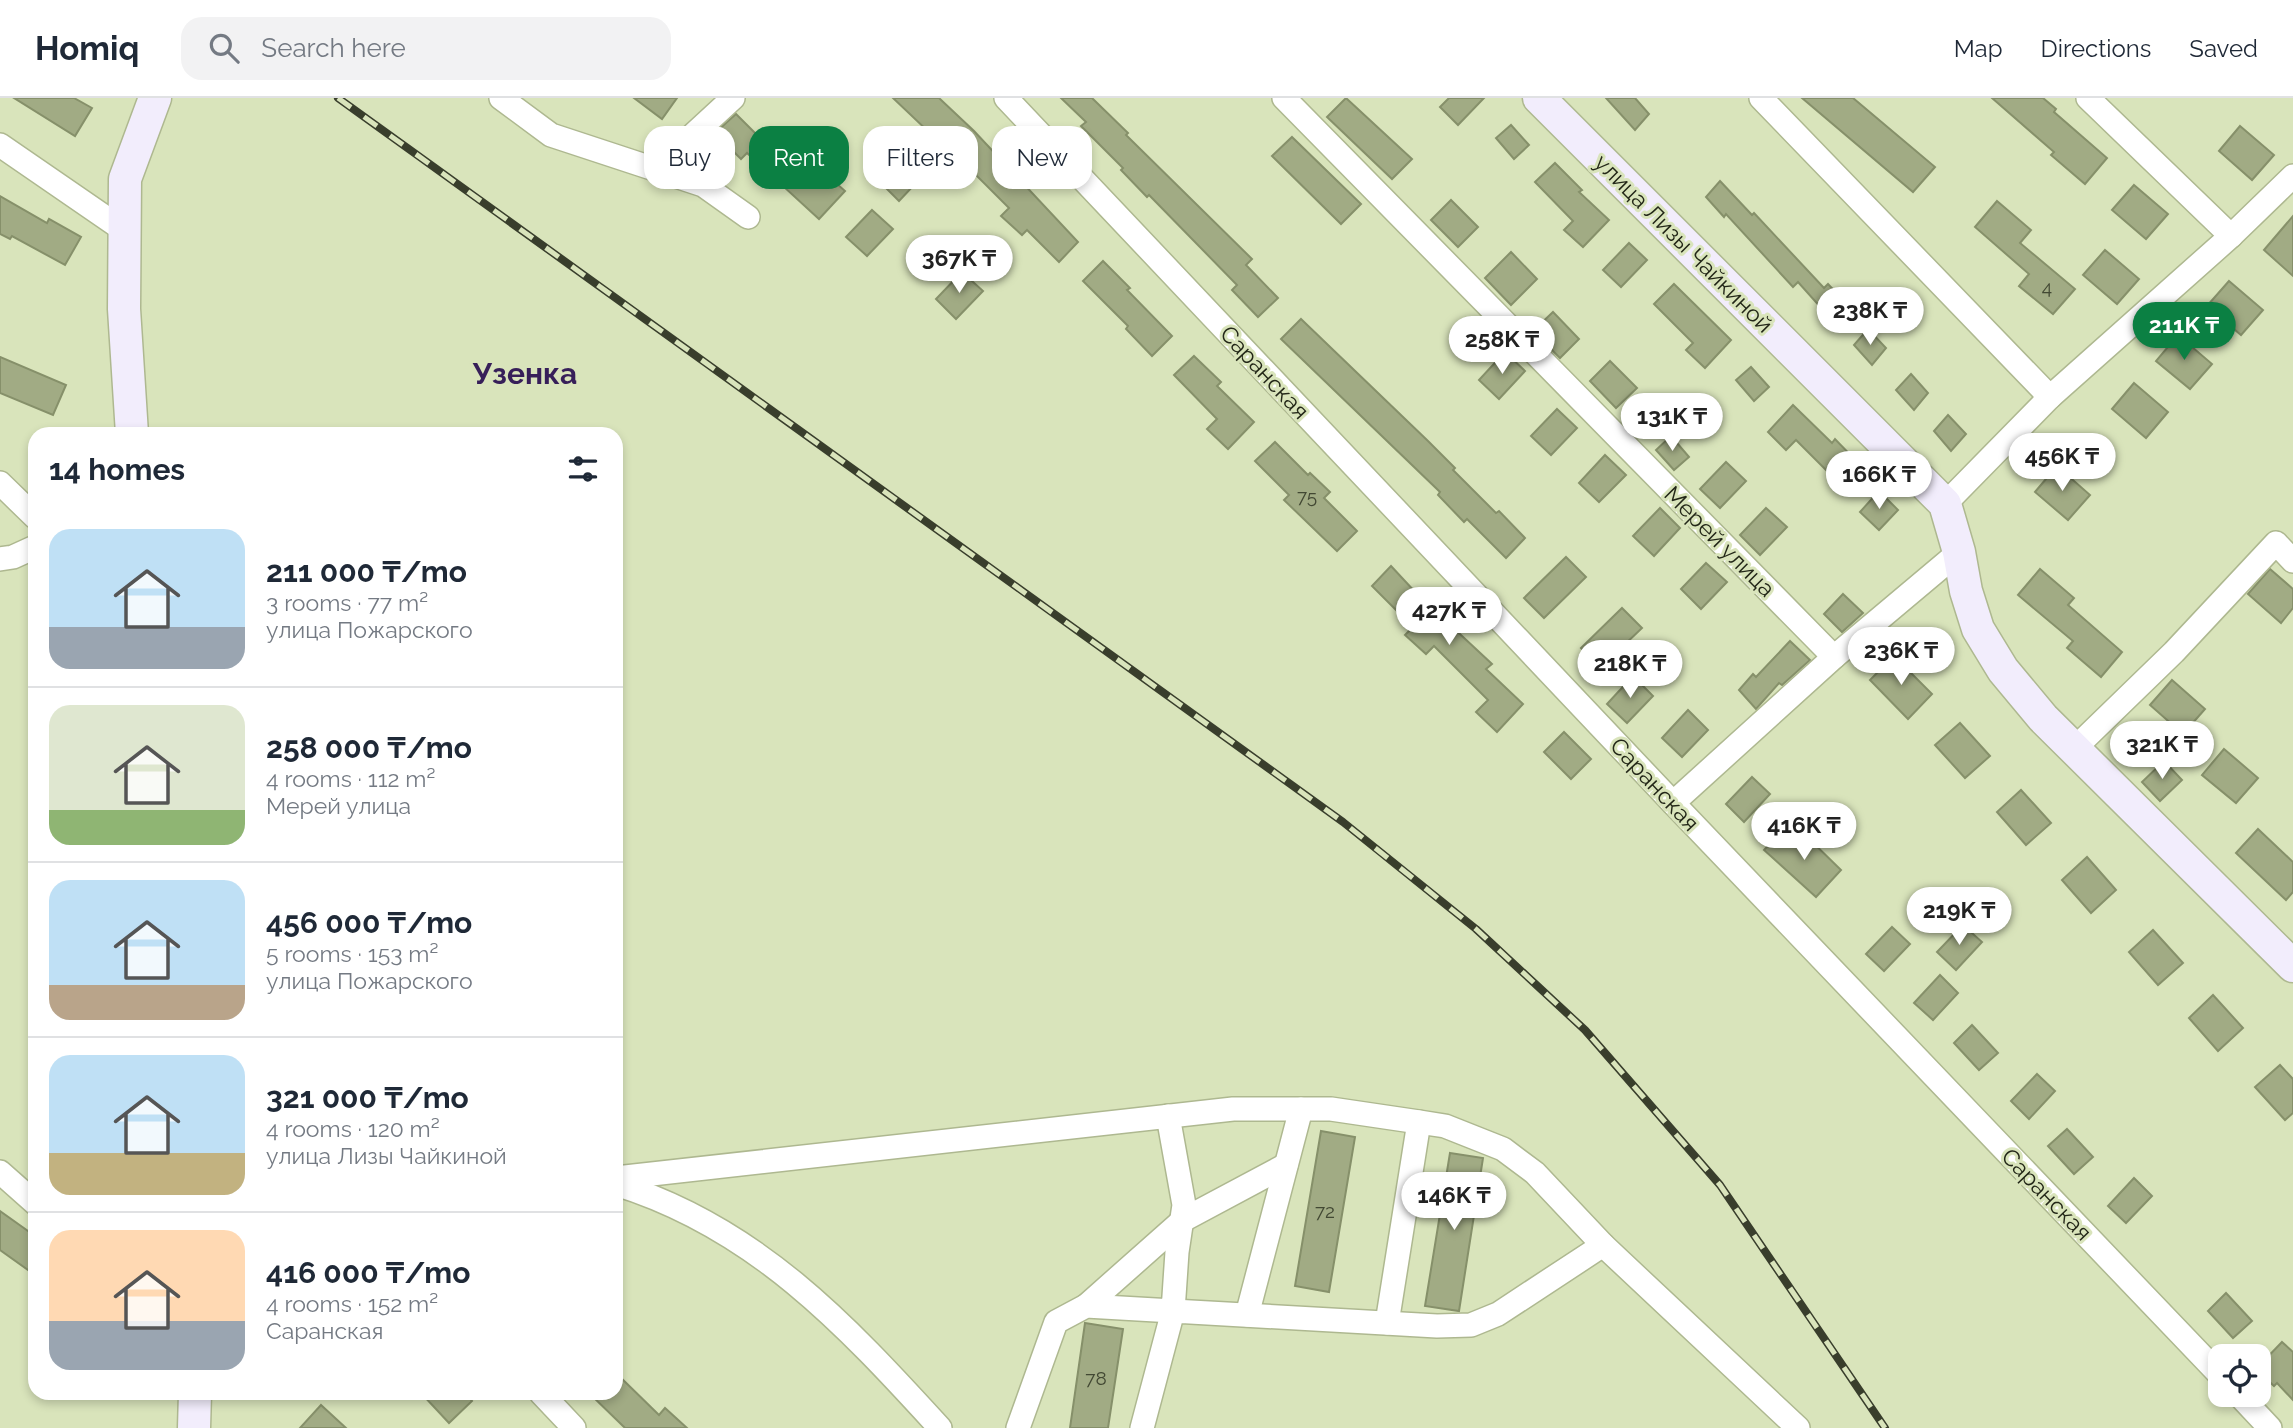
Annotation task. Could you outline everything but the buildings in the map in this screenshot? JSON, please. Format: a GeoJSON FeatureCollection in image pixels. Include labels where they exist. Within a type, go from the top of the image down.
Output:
{"type":"FeatureCollection","features":[{"type":"Feature","properties":{"kind":"street"},"geometry":{"type":"LineString","coordinates":[[132,427],[124,309],[125,179],[155,98]]}},
{"type":"Feature","properties":{"kind":"street"},"geometry":{"type":"LineString","coordinates":[[501,98],[551,135],[644,165]]}},
{"type":"Feature","properties":{"kind":"street"},"geometry":{"type":"LineString","coordinates":[[703,126],[733,98]]}},
{"type":"Feature","properties":{"kind":"street","name":"Саранская"},"geometry":{"type":"LineString","coordinates":[[1006,98],[1673,803],[2208,1362]]}},
{"type":"Feature","properties":{"kind":"street","name":"Мерей улица"},"geometry":{"type":"LineString","coordinates":[[1284,98],[1834,657]]}},
{"type":"Feature","properties":{"kind":"street","name":"улица Лизы Чайкиной"},"geometry":{"type":"LineString","coordinates":[[1539,98],[1944,504],[1978,629],[2003,670],[2043,718],[2293,966]]}},
{"type":"Feature","properties":{"kind":"street"},"geometry":{"type":"LineString","coordinates":[[1761,98],[2050,397]]}},
{"type":"Feature","properties":{"kind":"street"},"geometry":{"type":"LineString","coordinates":[[2088,98],[2231,236]]}},
{"type":"Feature","properties":{"kind":"street"},"geometry":{"type":"LineString","coordinates":[[0,145],[125,231]]}},
{"type":"Feature","properties":{"kind":"street"},"geometry":{"type":"LineString","coordinates":[[1944,504],[2050,397],[2231,236],[2293,176]]}},
{"type":"Feature","properties":{"kind":"street"},"geometry":{"type":"LineString","coordinates":[[709,189],[748,217]]}},
{"type":"Feature","properties":{"kind":"street"},"geometry":{"type":"LineString","coordinates":[[0,484],[28,510]]}},
{"type":"Feature","properties":{"kind":"street"},"geometry":{"type":"LineString","coordinates":[[2074,748],[2174,652],[2276,543],[2293,561]]}},
{"type":"Feature","properties":{"kind":"street"},"geometry":{"type":"LineString","coordinates":[[1,558],[28,551]]}},
{"type":"Feature","properties":{"kind":"street"},"geometry":{"type":"LineString","coordinates":[[1673,803],[1834,657],[1959,552]]}},
{"type":"Feature","properties":{"kind":"street"},"geometry":{"type":"LineString","coordinates":[[623,1177],[1233,1109],[1331,1109],[1446,1126],[1503,1149],[1535,1173],[1603,1245],[1798,1428]]}},
{"type":"Feature","properties":{"kind":"street"},"geometry":{"type":"LineString","coordinates":[[1247,1315],[1301,1109]]}},
{"type":"Feature","properties":{"kind":"street"},"geometry":{"type":"LineString","coordinates":[[1142,1428],[1173,1311],[1177,1252],[1183,1220],[1184,1205],[1168,1116]]}},
{"type":"Feature","properties":{"kind":"street"},"geometry":{"type":"LineString","coordinates":[[1387,1323],[1419,1122]]}},
{"type":"Feature","properties":{"kind":"street"},"geometry":{"type":"LineString","coordinates":[[1018,1428],[1056,1322],[1086,1306],[1183,1220],[1286,1166]]}},
{"type":"Feature","properties":{"kind":"street"},"geometry":{"type":"LineString","coordinates":[[0,1172],[28,1197]]}},
{"type":"Feature","properties":{"kind":"street"},"geometry":{"type":"LineString","coordinates":[[623,1186],[647,1193],[718,1227],[796,1283],[873,1355],[940,1428]]}},
{"type":"Feature","properties":{"kind":"street"},"geometry":{"type":"LineString","coordinates":[[1086,1306],[1437,1326],[1471,1325],[1484,1321],[1603,1245]]}},
{"type":"Feature","properties":{"kind":"street"},"geometry":{"type":"LineString","coordinates":[[194,1428],[195,1400]]}},
{"type":"Feature","properties":{"kind":"street"},"geometry":{"type":"LineString","coordinates":[[548,1400],[574,1428]]}},
{"type":"Feature","properties":{"kind":"street"},"geometry":{"type":"LineString","coordinates":[[2250,1407],[2270,1428]]}},
{"type":"Feature","properties":{"kind":"railway"},"geometry":{"type":"LineString","coordinates":[[338,98],[1343,822],[1476,929],[1585,1030],[1720,1185],[1885,1428]]}},
{"type":"Feature","properties":{"kind":"district","name":"Узенка"},"geometry":{"type":"Point","coordinates":[525,373]}}]}
